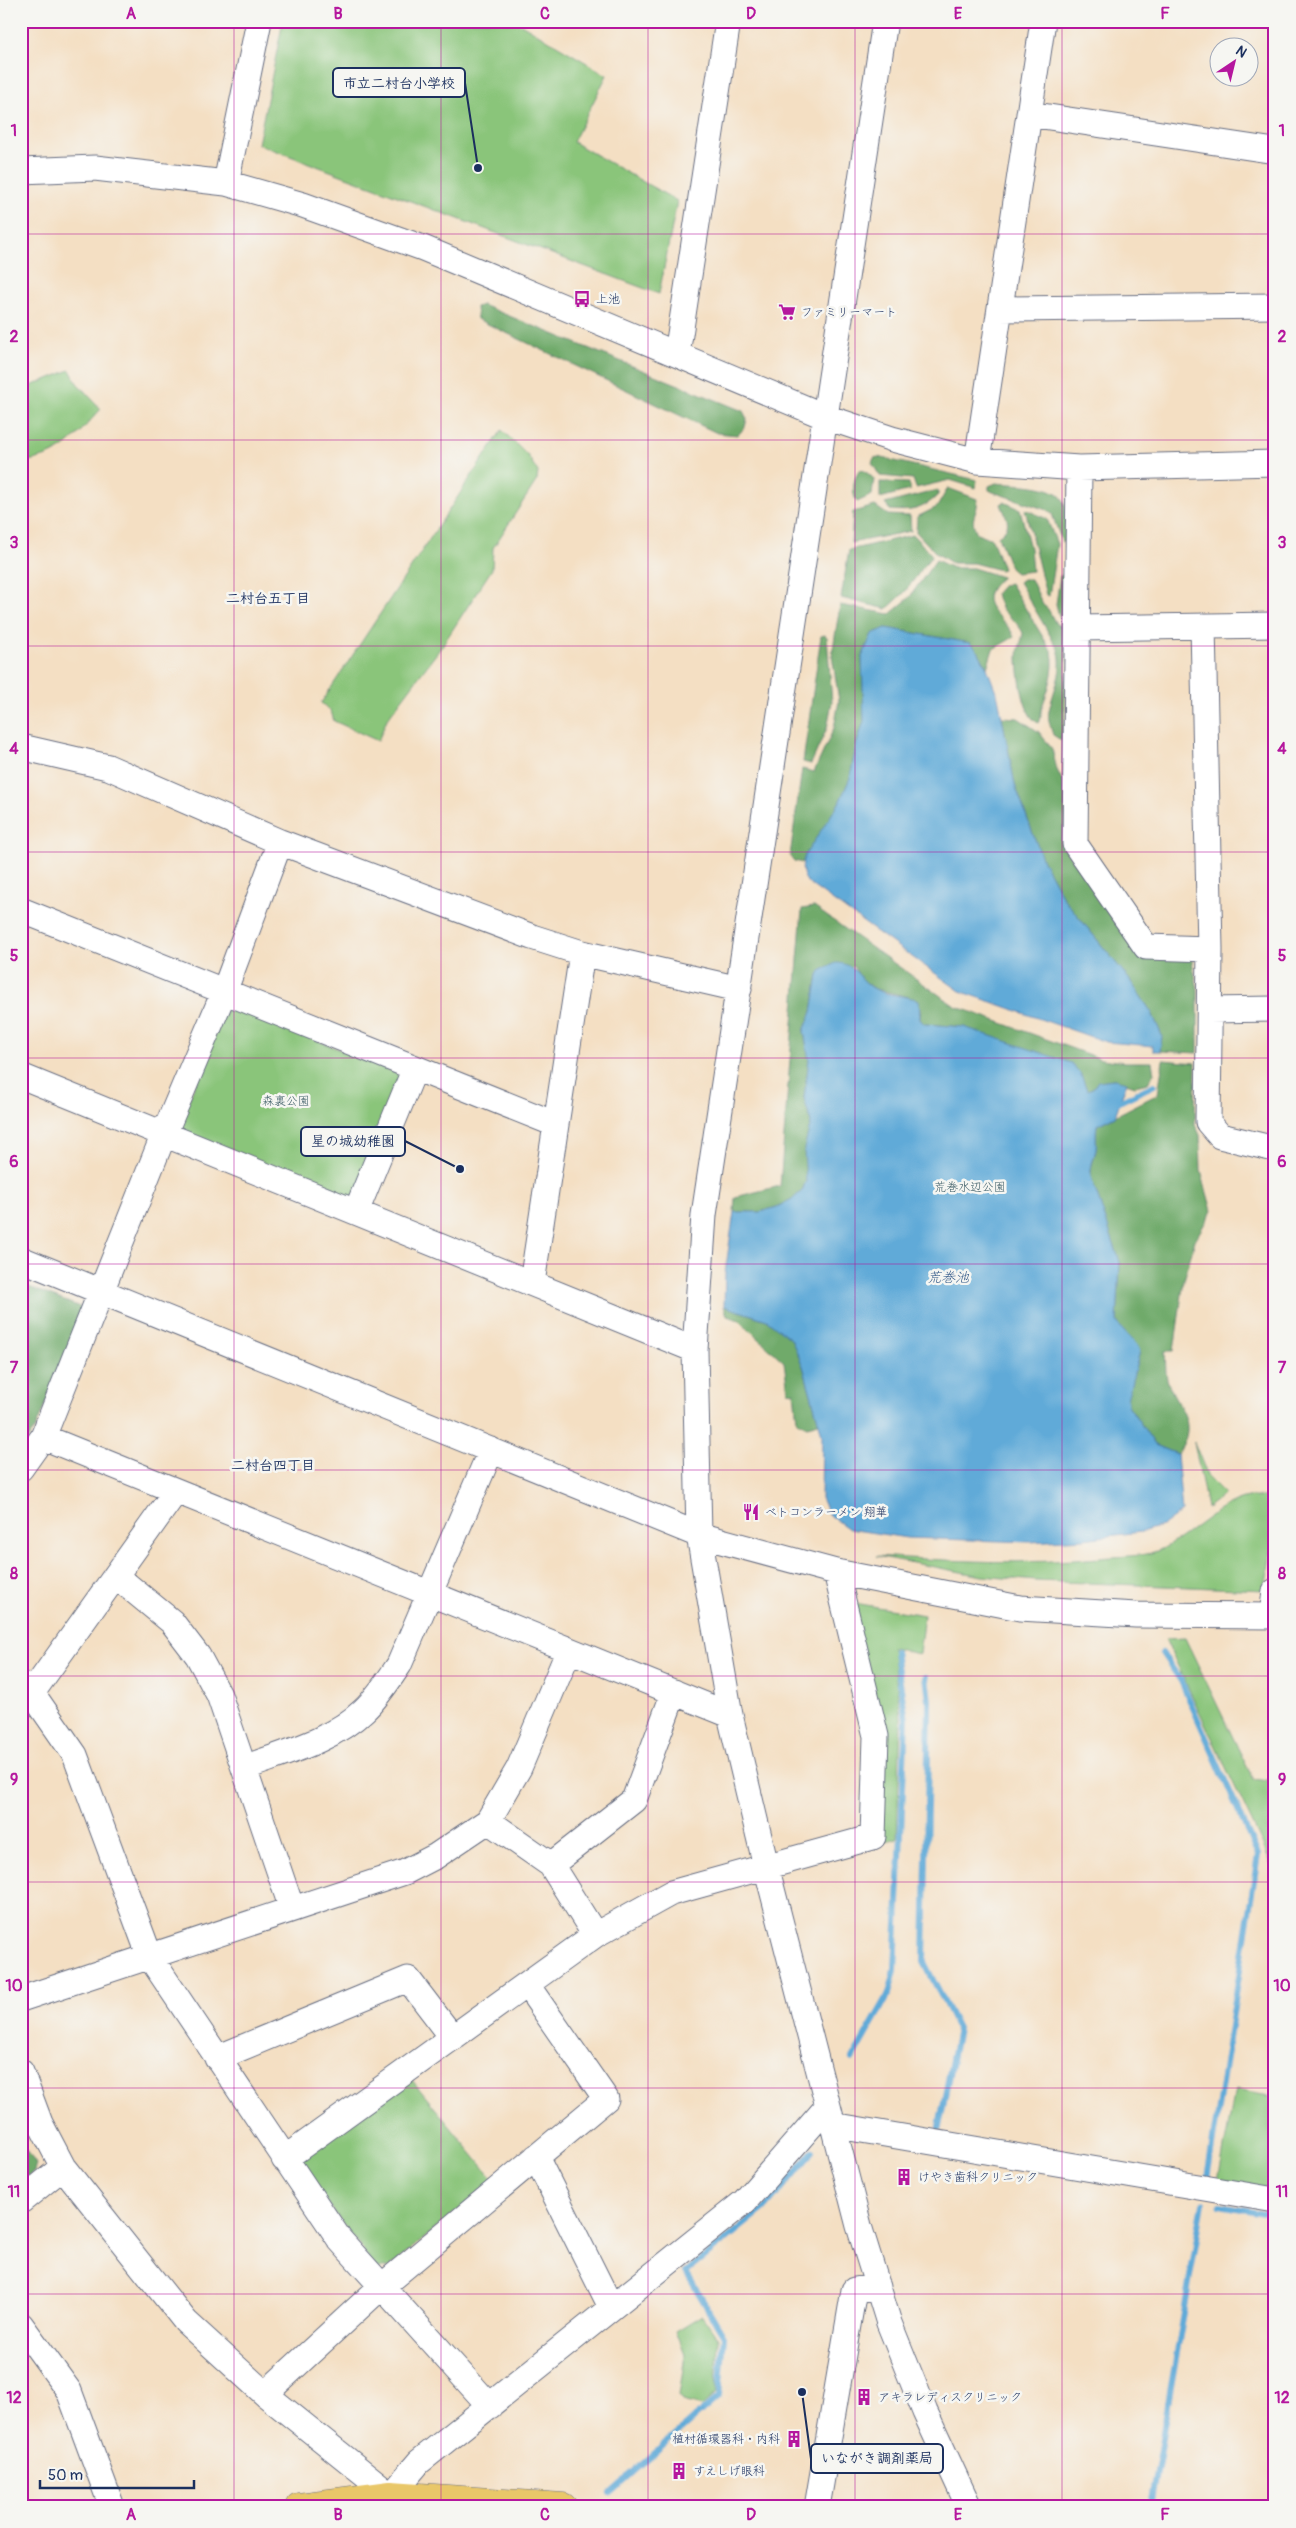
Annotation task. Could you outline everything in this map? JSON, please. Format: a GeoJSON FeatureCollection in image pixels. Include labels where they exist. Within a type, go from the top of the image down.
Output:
{"type":"FeatureCollection","features":[{"type":"Feature","properties":{"kind":"main road"},"geometry":{"type":"LineString","coordinates":[[299,2507],[395,2501],[563,2507]]}},
{"type":"Feature","properties":{"kind":"street"},"geometry":{"type":"LineString","coordinates":[[226,183],[259,21]]}},
{"type":"Feature","properties":{"kind":"street"},"geometry":{"type":"LineString","coordinates":[[677,354],[728,21]]}},
{"type":"Feature","properties":{"kind":"street"},"geometry":{"type":"LineString","coordinates":[[885,21],[704,1215],[695,1350],[699,1536],[730,1715],[766,1866],[830,2115],[889,2323],[925,2412],[969,2507]]}},
{"type":"Feature","properties":{"kind":"street"},"geometry":{"type":"LineString","coordinates":[[977,461],[1043,21]]}},
{"type":"Feature","properties":{"kind":"street"},"geometry":{"type":"LineString","coordinates":[[1029,114],[1275,151]]}},
{"type":"Feature","properties":{"kind":"street"},"geometry":{"type":"LineString","coordinates":[[21,171],[95,168],[226,183],[303,205],[423,248],[826,416],[892,439],[977,461],[1079,468],[1275,463]]}},
{"type":"Feature","properties":{"kind":"street"},"geometry":{"type":"LineString","coordinates":[[1000,309],[1275,306]]}},
{"type":"Feature","properties":{"kind":"street"},"geometry":{"type":"LineString","coordinates":[[1079,468],[1079,628],[1075,844],[1146,947],[1210,949]]}},
{"type":"Feature","properties":{"kind":"street"},"geometry":{"type":"LineString","coordinates":[[1079,628],[1275,625]]}},
{"type":"Feature","properties":{"kind":"street"},"geometry":{"type":"LineString","coordinates":[[1202,626],[1210,949],[1208,1122],[1220,1136],[1275,1149]]}},
{"type":"Feature","properties":{"kind":"street"},"geometry":{"type":"LineString","coordinates":[[21,747],[108,767],[280,842],[532,937],[582,953],[739,989]]}},
{"type":"Feature","properties":{"kind":"street"},"geometry":{"type":"LineString","coordinates":[[21,1468],[43,1437],[164,1134],[224,992],[280,842]]}},
{"type":"Feature","properties":{"kind":"street"},"geometry":{"type":"LineString","coordinates":[[21,910],[555,1124]]}},
{"type":"Feature","properties":{"kind":"street"},"geometry":{"type":"LineString","coordinates":[[532,1283],[582,953]]}},
{"type":"Feature","properties":{"kind":"street"},"geometry":{"type":"LineString","coordinates":[[1210,1010],[1275,1009]]}},
{"type":"Feature","properties":{"kind":"street"},"geometry":{"type":"LineString","coordinates":[[356,1212],[415,1068]]}},
{"type":"Feature","properties":{"kind":"street"},"geometry":{"type":"LineString","coordinates":[[21,1076],[695,1350]]}},
{"type":"Feature","properties":{"kind":"street"},"geometry":{"type":"LineString","coordinates":[[21,1259],[699,1536],[836,1572],[1020,1608],[1136,1615],[1274,1616],[1275,1591]]}},
{"type":"Feature","properties":{"kind":"street"},"geometry":{"type":"LineString","coordinates":[[43,1437],[730,1715]]}},
{"type":"Feature","properties":{"kind":"street"},"geometry":{"type":"LineString","coordinates":[[244,1768],[315,1741],[342,1726],[363,1711],[380,1692],[399,1665],[491,1450]]}},
{"type":"Feature","properties":{"kind":"street"},"geometry":{"type":"LineString","coordinates":[[176,1491],[116,1576],[27,1688],[75,1755],[150,1958],[340,2240],[490,2406]]}},
{"type":"Feature","properties":{"kind":"street"},"geometry":{"type":"LineString","coordinates":[[284,2159],[595,1935],[671,1893],[873,1836],[876,1736],[836,1572]]}},
{"type":"Feature","properties":{"kind":"street"},"geometry":{"type":"LineString","coordinates":[[116,1576],[172,1622],[198,1656],[219,1695],[292,1909]]}},
{"type":"Feature","properties":{"kind":"street"},"geometry":{"type":"LineString","coordinates":[[21,1999],[150,1958],[405,1872],[436,1856],[488,1821],[519,1768],[569,1650]]}},
{"type":"Feature","properties":{"kind":"street"},"geometry":{"type":"LineString","coordinates":[[551,1865],[634,1800],[674,1692]]}},
{"type":"Feature","properties":{"kind":"street"},"geometry":{"type":"LineString","coordinates":[[488,1821],[551,1865],[595,1935]]}},
{"type":"Feature","properties":{"kind":"street"},"geometry":{"type":"LineString","coordinates":[[217,2058],[408,1979],[453,2038]]}},
{"type":"Feature","properties":{"kind":"street"},"geometry":{"type":"LineString","coordinates":[[265,2394],[382,2286],[606,2099],[527,1985]]}},
{"type":"Feature","properties":{"kind":"street"},"geometry":{"type":"LineString","coordinates":[[21,2072],[40,2123],[63,2167],[186,2322],[265,2394],[395,2501],[419,2462],[610,2307],[745,2201],[830,2115]]}},
{"type":"Feature","properties":{"kind":"street"},"geometry":{"type":"LineString","coordinates":[[830,2115],[1275,2200]]}},
{"type":"Feature","properties":{"kind":"street"},"geometry":{"type":"LineString","coordinates":[[536,2157],[610,2307]]}},
{"type":"Feature","properties":{"kind":"street"},"geometry":{"type":"LineString","coordinates":[[21,2200],[63,2167]]}},
{"type":"Feature","properties":{"kind":"street"},"geometry":{"type":"LineString","coordinates":[[817,2507],[854,2290],[878,2286]]}},
{"type":"Feature","properties":{"kind":"street"},"geometry":{"type":"LineString","coordinates":[[21,2325],[69,2391],[112,2507]]}},
{"type":"Feature","properties":{"kind":"green space"},"geometry":{"type":"Polygon","coordinates":[[[283,21],[440,21],[444,23],[445,21],[516,21],[607,75],[573,142],[677,201],[659,294],[258,144],[283,21]]]}},
{"type":"Feature","properties":{"kind":"green space"},"geometry":{"type":"Polygon","coordinates":[[[482,305],[743,411],[747,419],[745,427],[738,435],[717,433],[477,319],[476,307],[482,305]]]}},
{"type":"Feature","properties":{"kind":"green space"},"geometry":{"type":"Polygon","coordinates":[[[70,370],[77,383],[101,409],[75,437],[58,451],[21,462],[21,390],[70,370]]]}},
{"type":"Feature","properties":{"kind":"green space"},"geometry":{"type":"Polygon","coordinates":[[[502,430],[528,456],[538,472],[537,480],[493,548],[492,569],[442,646],[387,719],[378,741],[334,721],[331,711],[321,703],[502,430]]]}},
{"type":"Feature","properties":{"kind":"green space"},"geometry":{"type":"Polygon","coordinates":[[[878,457],[977,480],[976,488],[950,480],[916,488],[913,479],[880,476],[872,463],[874,458],[878,457]]]}},
{"type":"Feature","properties":{"kind":"green space"},"geometry":{"type":"Polygon","coordinates":[[[860,470],[865,471],[874,479],[872,495],[857,502],[854,486],[860,470]]]}},
{"type":"Feature","properties":{"kind":"green space"},"geometry":{"type":"Polygon","coordinates":[[[880,482],[909,483],[910,490],[880,498],[880,482]]]}},
{"type":"Feature","properties":{"kind":"green space"},"geometry":{"type":"Polygon","coordinates":[[[996,483],[1044,488],[1060,496],[1066,511],[1067,541],[1062,542],[1052,514],[1047,510],[989,490],[989,486],[996,483]]]}},
{"type":"Feature","properties":{"kind":"green space"},"geometry":{"type":"Polygon","coordinates":[[[948,488],[977,499],[974,527],[977,533],[992,539],[1003,569],[1000,570],[973,563],[952,563],[936,553],[916,532],[917,517],[937,507],[948,488]]]}},
{"type":"Feature","properties":{"kind":"green space"},"geometry":{"type":"Polygon","coordinates":[[[938,490],[938,495],[927,504],[916,509],[904,511],[890,510],[885,504],[938,490]]]}},
{"type":"Feature","properties":{"kind":"green space"},"geometry":{"type":"Polygon","coordinates":[[[1004,502],[1020,509],[1030,548],[1032,571],[1016,573],[1011,569],[998,536],[1007,525],[1001,504],[1004,502]]]}},
{"type":"Feature","properties":{"kind":"green space"},"geometry":{"type":"Polygon","coordinates":[[[875,506],[888,515],[910,516],[911,531],[851,543],[853,512],[875,506]]]}},
{"type":"Feature","properties":{"kind":"green space"},"geometry":{"type":"Polygon","coordinates":[[[1025,509],[1047,519],[1057,544],[1049,596],[1046,595],[1025,509]]]}},
{"type":"Feature","properties":{"kind":"green space"},"geometry":{"type":"Polygon","coordinates":[[[913,535],[932,555],[905,592],[887,609],[841,598],[849,550],[913,535]]]}},
{"type":"Feature","properties":{"kind":"green space"},"geometry":{"type":"Polygon","coordinates":[[[936,560],[953,568],[973,568],[1002,577],[992,587],[988,595],[989,602],[992,609],[1010,629],[1014,637],[993,649],[987,668],[978,651],[970,643],[886,628],[872,634],[862,657],[864,721],[856,746],[850,778],[839,803],[802,863],[794,861],[790,856],[802,769],[814,772],[834,728],[839,701],[832,655],[840,605],[890,614],[909,598],[936,560]]]}},
{"type":"Feature","properties":{"kind":"green space"},"geometry":{"type":"Polygon","coordinates":[[[1064,575],[1066,577],[1066,621],[1059,616],[1056,604],[1060,576],[1064,575]]]}},
{"type":"Feature","properties":{"kind":"green space"},"geometry":{"type":"Polygon","coordinates":[[[1023,579],[1031,579],[1043,605],[1048,609],[1056,624],[1067,629],[1064,742],[1053,735],[1048,717],[1058,680],[1060,657],[1058,649],[1019,582],[1023,579]]]}},
{"type":"Feature","properties":{"kind":"green space"},"geometry":{"type":"Polygon","coordinates":[[[1010,583],[1052,652],[1052,673],[1039,723],[1029,713],[1020,683],[1018,656],[1023,633],[1004,612],[996,593],[1003,585],[1010,583]]]}},
{"type":"Feature","properties":{"kind":"green space"},"geometry":{"type":"Polygon","coordinates":[[[825,635],[827,637],[832,702],[827,728],[811,764],[803,762],[821,636],[825,635]]]}},
{"type":"Feature","properties":{"kind":"green space"},"geometry":{"type":"Polygon","coordinates":[[[1002,717],[1018,718],[1039,732],[1052,749],[1057,770],[1067,790],[1066,850],[1142,957],[1191,957],[1198,989],[1198,1053],[1160,1051],[1162,1036],[1152,1013],[1129,979],[1064,899],[1043,861],[1015,785],[1002,717]]]}},
{"type":"Feature","properties":{"kind":"green space"},"geometry":{"type":"Polygon","coordinates":[[[814,907],[955,1006],[1101,1059],[1125,1062],[1152,1062],[1154,1073],[1148,1083],[1135,1086],[1114,1079],[1098,1081],[1093,1088],[1087,1090],[1080,1073],[964,1027],[924,1024],[920,1019],[921,1009],[909,997],[875,989],[861,979],[854,967],[834,965],[825,967],[818,975],[812,1012],[804,1031],[809,1060],[804,1098],[811,1122],[810,1132],[806,1141],[806,1181],[802,1191],[794,1198],[777,1207],[760,1212],[734,1212],[735,1197],[780,1186],[802,909],[814,907]]]}},
{"type":"Feature","properties":{"kind":"green space","name":"森裏公園"},"geometry":{"type":"Polygon","coordinates":[[[235,1006],[398,1074],[402,1082],[357,1194],[346,1199],[186,1133],[180,1121],[225,1011],[235,1006]]]}},
{"type":"Feature","properties":{"kind":"green space"},"geometry":{"type":"Polygon","coordinates":[[[1163,1060],[1196,1063],[1195,1124],[1200,1135],[1201,1171],[1212,1211],[1195,1240],[1184,1280],[1174,1351],[1165,1351],[1167,1379],[1187,1423],[1184,1442],[1177,1454],[1155,1445],[1128,1405],[1126,1399],[1140,1351],[1117,1321],[1120,1262],[1091,1177],[1096,1149],[1097,1125],[1158,1094],[1163,1060]]]}},
{"type":"Feature","properties":{"kind":"green space"},"geometry":{"type":"Polygon","coordinates":[[[21,1284],[85,1309],[35,1429],[21,1449],[21,1284]]]}},
{"type":"Feature","properties":{"kind":"green space"},"geometry":{"type":"Polygon","coordinates":[[[724,1306],[767,1320],[791,1338],[803,1366],[819,1423],[807,1426],[797,1421],[794,1392],[788,1391],[784,1362],[739,1320],[727,1316],[724,1306]]]}},
{"type":"Feature","properties":{"kind":"green space"},"geometry":{"type":"Polygon","coordinates":[[[1194,1442],[1208,1477],[1225,1494],[1207,1508],[1194,1442]]]}},
{"type":"Feature","properties":{"kind":"green space"},"geometry":{"type":"Polygon","coordinates":[[[1268,1498],[1275,1503],[1275,1523],[1265,1590],[1036,1581],[982,1576],[876,1556],[1016,1562],[1144,1554],[1170,1545],[1230,1504],[1242,1499],[1268,1498]]]}},
{"type":"Feature","properties":{"kind":"green space"},"geometry":{"type":"Polygon","coordinates":[[[849,1602],[924,1615],[919,1654],[892,1648],[901,1718],[897,1838],[880,1843],[849,1602]]]}},
{"type":"Feature","properties":{"kind":"green space"},"geometry":{"type":"Polygon","coordinates":[[[1185,1638],[1253,1779],[1275,1782],[1275,1871],[1165,1639],[1185,1638]]]}},
{"type":"Feature","properties":{"kind":"green space"},"geometry":{"type":"Polygon","coordinates":[[[412,2080],[494,2180],[389,2268],[376,2268],[301,2169],[303,2156],[412,2080]]]}},
{"type":"Feature","properties":{"kind":"green space"},"geometry":{"type":"Polygon","coordinates":[[[1235,2090],[1275,2097],[1275,2193],[1218,2180],[1235,2090]]]}},
{"type":"Feature","properties":{"kind":"green space"},"geometry":{"type":"Polygon","coordinates":[[[21,2142],[36,2164],[34,2172],[21,2182],[21,2142]]]}},
{"type":"Feature","properties":{"kind":"green space"},"geometry":{"type":"Polygon","coordinates":[[[702,2315],[718,2338],[716,2393],[702,2406],[683,2401],[679,2396],[685,2355],[676,2331],[702,2315]]]}},
{"type":"Feature","properties":{"kind":"water"},"geometry":{"type":"Polygon","coordinates":[[[886,628],[970,643],[978,651],[998,697],[1015,785],[1043,861],[1064,899],[1129,979],[1152,1013],[1162,1036],[1160,1051],[1153,1051],[1153,1046],[1106,1042],[960,991],[806,880],[802,869],[805,855],[839,803],[850,778],[856,746],[864,721],[862,657],[872,634],[886,628]]]}},
{"type":"Feature","properties":{"kind":"water","name":"荒巻池"},"geometry":{"type":"Polygon","coordinates":[[[836,963],[853,969],[878,991],[919,1000],[920,1019],[924,1024],[964,1027],[1071,1063],[1080,1073],[1087,1090],[1093,1088],[1098,1081],[1114,1079],[1127,1082],[1115,1116],[1097,1125],[1096,1149],[1091,1177],[1120,1262],[1117,1321],[1140,1351],[1127,1399],[1128,1405],[1155,1445],[1177,1454],[1182,1512],[1162,1526],[1141,1532],[1083,1539],[1030,1542],[907,1538],[849,1529],[828,1514],[821,1498],[822,1435],[803,1366],[791,1339],[767,1320],[724,1306],[725,1273],[734,1212],[760,1212],[777,1207],[794,1198],[802,1191],[806,1181],[804,1149],[811,1122],[804,1098],[809,1060],[804,1031],[812,1012],[818,975],[820,971],[836,963]]]}},
{"type":"Feature","properties":{"kind":"waterway"},"geometry":{"type":"LineString","coordinates":[[1113,1103],[1154,1085]]}},
{"type":"Feature","properties":{"kind":"waterway"},"geometry":{"type":"LineString","coordinates":[[852,2059],[889,1994],[895,1970],[906,1719],[895,1652]]}},
{"type":"Feature","properties":{"kind":"waterway"},"geometry":{"type":"LineString","coordinates":[[1162,1653],[1181,1681],[1258,1855],[1207,2178]]}},
{"type":"Feature","properties":{"kind":"waterway"},"geometry":{"type":"LineString","coordinates":[[926,1677],[929,1701],[924,1962],[958,2029],[938,2132]]}},
{"type":"Feature","properties":{"kind":"waterway"},"geometry":{"type":"LineString","coordinates":[[610,2493],[719,2396],[724,2336],[686,2272],[766,2207],[813,2151]]}},
{"type":"Feature","properties":{"kind":"waterway"},"geometry":{"type":"LineString","coordinates":[[1150,2507],[1203,2203]]}},
{"type":"Feature","properties":{"kind":"waterway"},"geometry":{"type":"LineString","coordinates":[[1220,2205],[1275,2215]]}},
{"type":"Feature","properties":{"kind":"place","name":"市立二村台小学校"},"geometry":{"type":"Point","coordinates":[478,168]}},
{"type":"Feature","properties":{"kind":"place","name":"上池"},"geometry":{"type":"Point","coordinates":[582,299]}},
{"type":"Feature","properties":{"kind":"place","name":"ファミリーマート"},"geometry":{"type":"Point","coordinates":[787,312]}},
{"type":"Feature","properties":{"kind":"place","name":"星の城幼稚園"},"geometry":{"type":"Point","coordinates":[460,1169]}},
{"type":"Feature","properties":{"kind":"place","name":"ベトコンラーメン 翔華"},"geometry":{"type":"Point","coordinates":[751,1512]}},
{"type":"Feature","properties":{"kind":"place","name":"けやき歯科クリニック"},"geometry":{"type":"Point","coordinates":[904,2177]}},
{"type":"Feature","properties":{"kind":"place","name":"いながき調剤薬局"},"geometry":{"type":"Point","coordinates":[802,2392]}},
{"type":"Feature","properties":{"kind":"place","name":"アキラレディスクリニック"},"geometry":{"type":"Point","coordinates":[864,2397]}},
{"type":"Feature","properties":{"kind":"place","name":"植村循環器科・内科"},"geometry":{"type":"Point","coordinates":[794,2439]}},
{"type":"Feature","properties":{"kind":"place","name":"すえしげ眼科"},"geometry":{"type":"Point","coordinates":[679,2471]}},
{"type":"Feature","properties":{"kind":"district","name":"二村台五丁目"},"geometry":{"type":"Point","coordinates":[268,598]}},
{"type":"Feature","properties":{"kind":"district","name":"二村台四丁目"},"geometry":{"type":"Point","coordinates":[273,1465]}},
{"type":"Feature","properties":{"kind":"park label","name":"荒巻水辺公園"},"geometry":{"type":"Point","coordinates":[970,1187]}}]}
